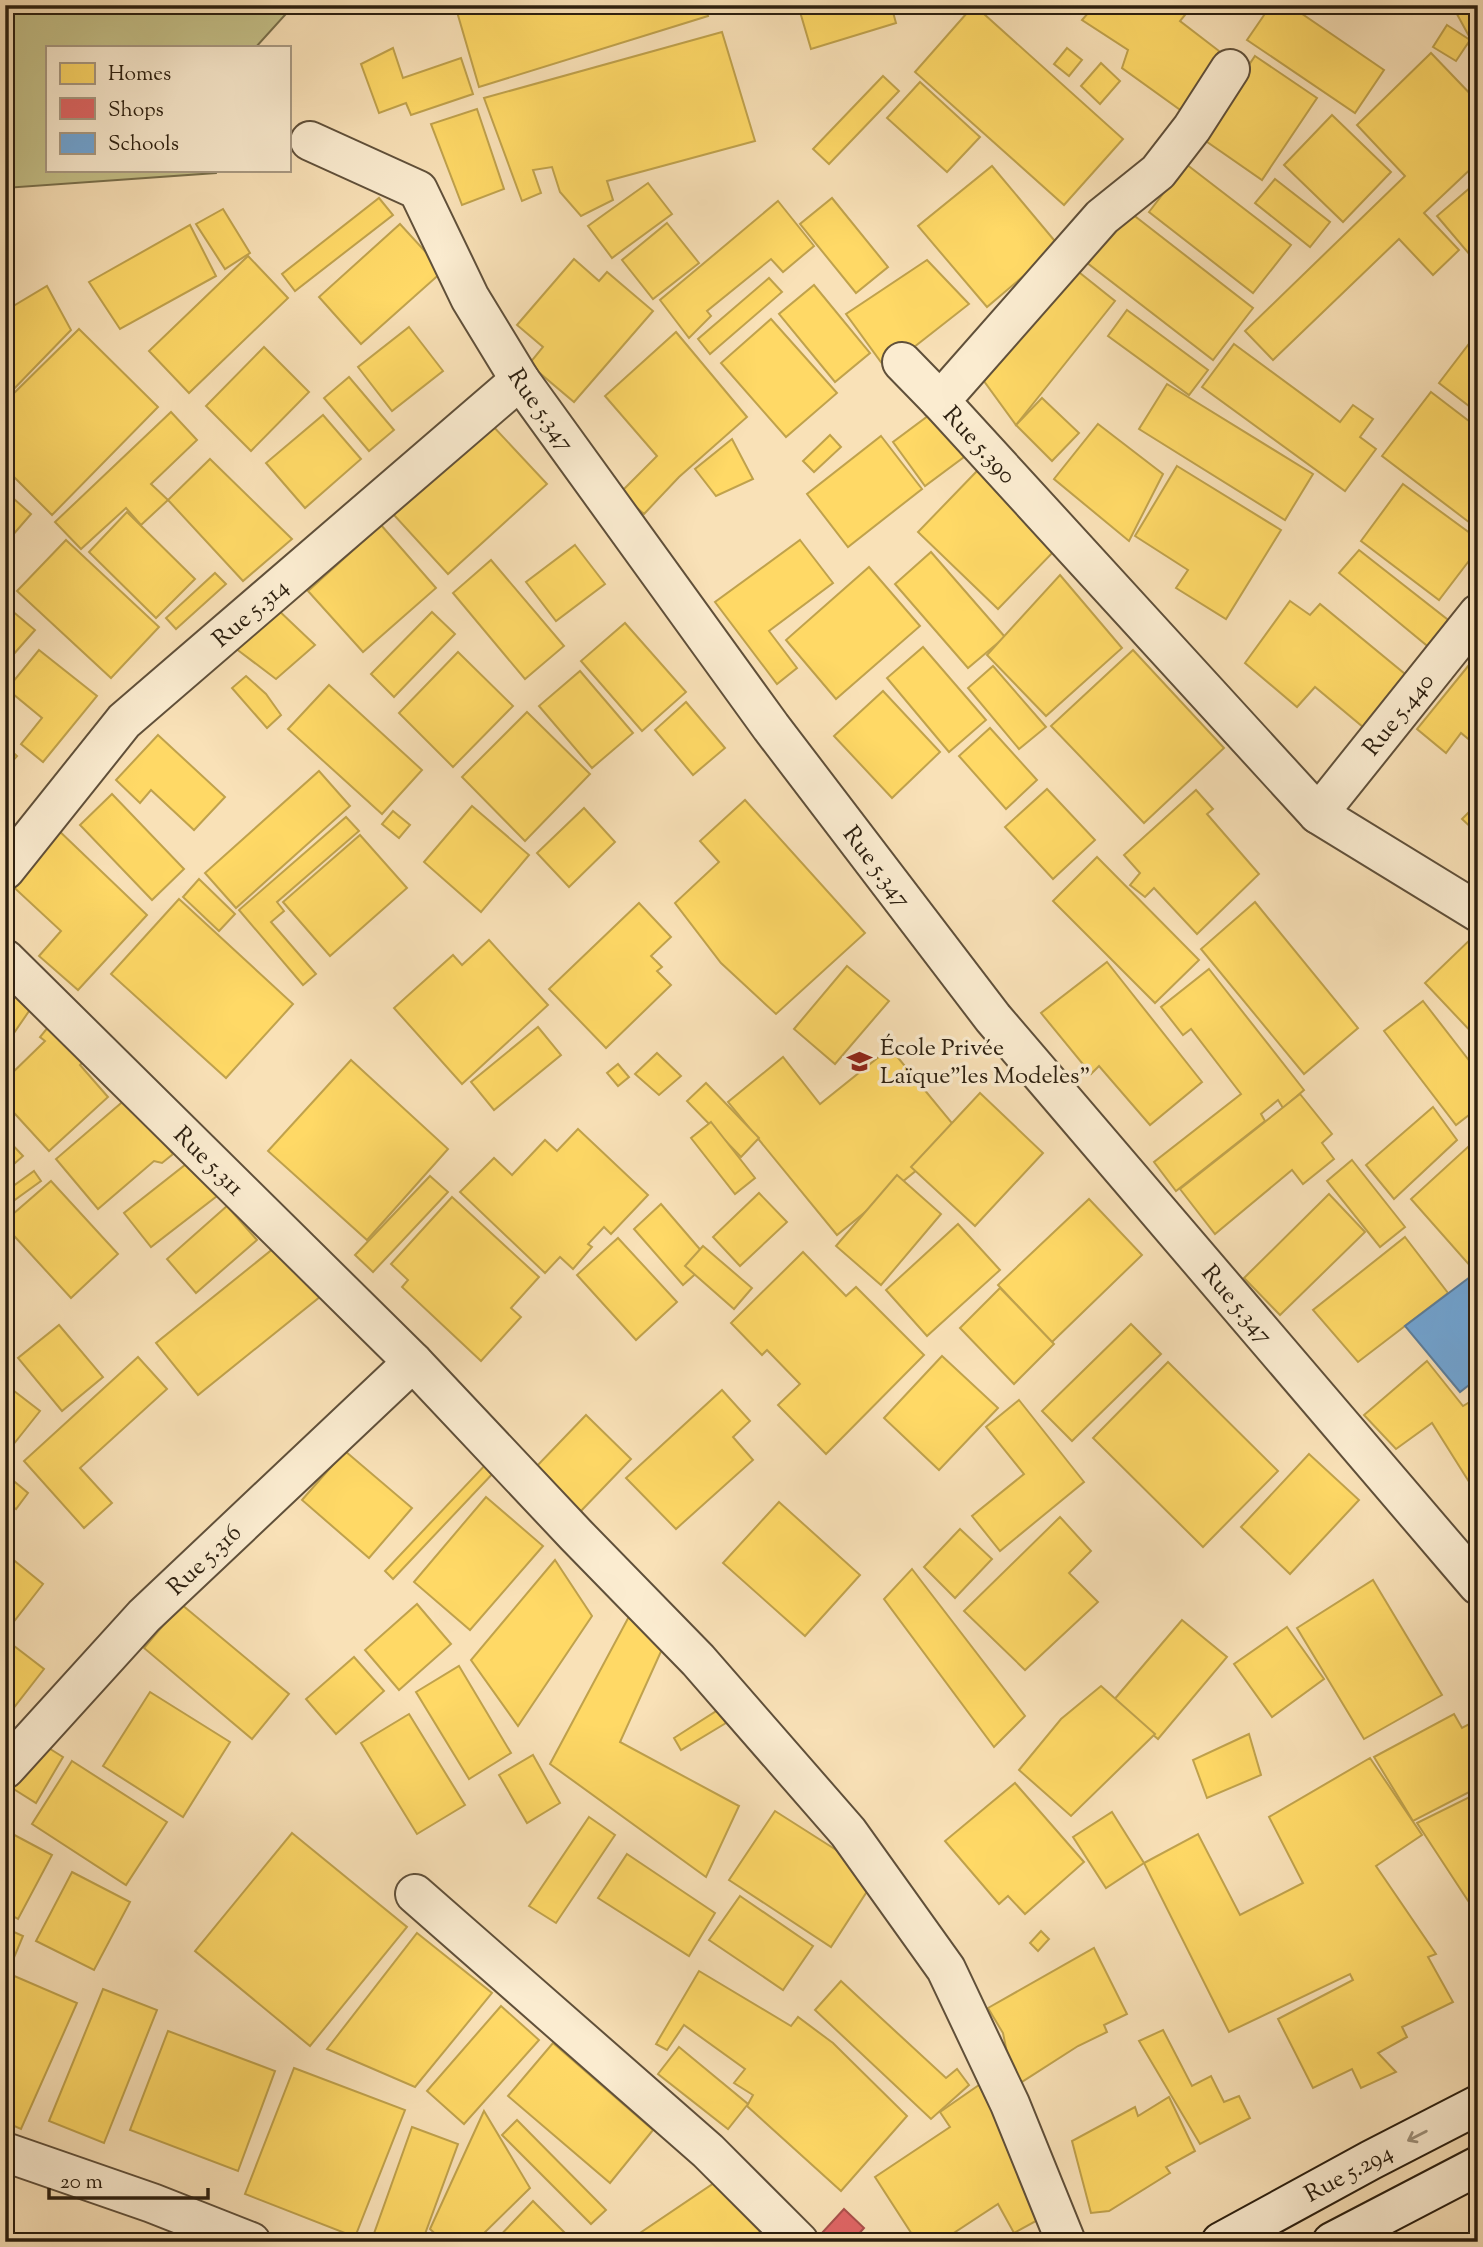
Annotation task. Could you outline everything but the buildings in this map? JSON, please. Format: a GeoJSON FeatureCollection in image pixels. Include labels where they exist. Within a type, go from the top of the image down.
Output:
{"type":"FeatureCollection","features":[{"type":"Feature","properties":{"kind":"street","name":"Rue 5.390"},"geometry":{"type":"LineString","coordinates":[[1230,69],[1192,128],[1158,172],[1102,217],[940,401],[1318,814],[1478,912]]}},
{"type":"Feature","properties":{"kind":"street","name":"Rue 5.347"},"geometry":{"type":"LineString","coordinates":[[310,141],[418,190],[470,298],[520,380],[771,727],[993,1018],[1478,1585]]}},
{"type":"Feature","properties":{"kind":"street"},"geometry":{"type":"LineString","coordinates":[[902,362],[940,401]]}},
{"type":"Feature","properties":{"kind":"street","name":"Rue 5.314"},"geometry":{"type":"LineString","coordinates":[[5,870],[124,721],[520,380]]}},
{"type":"Feature","properties":{"kind":"street","name":"Rue 5.440"},"geometry":{"type":"LineString","coordinates":[[1318,814],[1478,614]]}},
{"type":"Feature","properties":{"kind":"street","name":"Rue 5.311"},"geometry":{"type":"LineString","coordinates":[[5,959],[413,1362],[698,1660],[848,1832],[946,1969],[1010,2104],[1066,2242]]}},
{"type":"Feature","properties":{"kind":"street","name":"Rue 5.316"},"geometry":{"type":"LineString","coordinates":[[5,1769],[144,1616],[413,1362]]}},
{"type":"Feature","properties":{"kind":"street"},"geometry":{"type":"LineString","coordinates":[[415,1894],[708,2151],[799,2242]]}},
{"type":"Feature","properties":{"kind":"street","name":"Rue 5.294"},"geometry":{"type":"LineString","coordinates":[[1221,2242],[1358,2166],[1478,2105]]}},
{"type":"Feature","properties":{"kind":"street"},"geometry":{"type":"LineString","coordinates":[[5,2152],[152,2203],[251,2242]]}},
{"type":"Feature","properties":{"kind":"street"},"geometry":{"type":"LineString","coordinates":[[1332,2242],[1478,2165]]}},
{"type":"Feature","properties":{"kind":"shaded area"},"geometry":{"type":"Polygon","coordinates":[[[5,5],[294,5],[257,46],[46,46],[46,172],[216,173],[5,188],[5,5]]]}},
{"type":"Feature","properties":{"kind":"place","name":"École Privée Laïque\"les Modeles\""},"geometry":{"type":"Point","coordinates":[860,1061]}}]}
